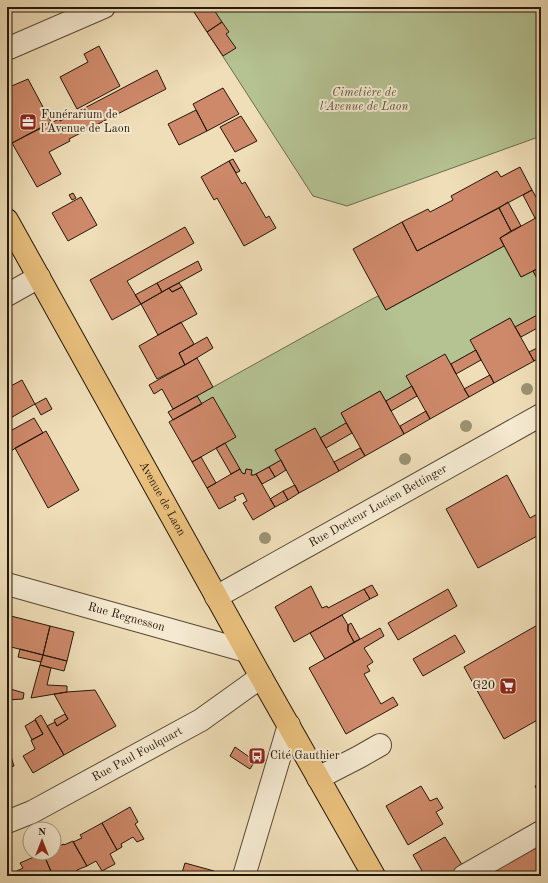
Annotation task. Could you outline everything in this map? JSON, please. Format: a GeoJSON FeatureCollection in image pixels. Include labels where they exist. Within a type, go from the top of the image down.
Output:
{"type":"FeatureCollection","features":[{"type":"Feature","properties":{"kind":"main road","name":"Avenue de Laon"},"geometry":{"type":"LineString","coordinates":[[7,220],[246,651],[374,876]]}},
{"type":"Feature","properties":{"kind":"street"},"geometry":{"type":"LineString","coordinates":[[7,49],[104,7]]}},
{"type":"Feature","properties":{"kind":"street"},"geometry":{"type":"LineString","coordinates":[[7,295],[39,277]]}},
{"type":"Feature","properties":{"kind":"street","name":"Rue Docteur Lucien Bettinger"},"geometry":{"type":"LineString","coordinates":[[216,597],[541,415]]}},
{"type":"Feature","properties":{"kind":"street","name":"Rue Regnesson"},"geometry":{"type":"LineString","coordinates":[[7,584],[246,651]]}},
{"type":"Feature","properties":{"kind":"street","name":"Rue Paul Foulquart"},"geometry":{"type":"LineString","coordinates":[[7,822],[32,812],[201,720],[261,677]]}},
{"type":"Feature","properties":{"kind":"street"},"geometry":{"type":"LineString","coordinates":[[244,876],[289,725]]}},
{"type":"Feature","properties":{"kind":"street"},"geometry":{"type":"LineString","coordinates":[[318,778],[380,745]]}},
{"type":"Feature","properties":{"kind":"street"},"geometry":{"type":"LineString","coordinates":[[464,876],[541,832]]}},
{"type":"Feature","properties":{"kind":"green space","name":"Cimetière de l'Avenue de Laon"},"geometry":{"type":"Polygon","coordinates":[[[191,7],[541,7],[541,136],[347,206],[313,196],[191,7]]]}},
{"type":"Feature","properties":{"kind":"green space"},"geometry":{"type":"Polygon","coordinates":[[[504,246],[521,277],[533,271],[541,286],[541,301],[539,307],[541,308],[541,313],[515,327],[510,318],[471,340],[476,350],[451,364],[406,376],[412,386],[386,401],[380,391],[341,413],[346,423],[320,438],[315,428],[275,450],[281,460],[254,475],[251,475],[251,470],[246,469],[245,474],[242,473],[197,396],[378,296],[386,310],[504,246]]]}},
{"type":"Feature","properties":{"kind":"building"},"geometry":{"type":"Polygon","coordinates":[[[194,7],[212,7],[222,22],[207,32],[192,9],[194,7]]]}},
{"type":"Feature","properties":{"kind":"building"},"geometry":{"type":"Polygon","coordinates":[[[222,22],[229,32],[226,34],[236,48],[223,56],[207,32],[222,22]]]}},
{"type":"Feature","properties":{"kind":"building"},"geometry":{"type":"Polygon","coordinates":[[[99,46],[120,86],[77,109],[60,77],[88,62],[84,54],[99,46]]]}},
{"type":"Feature","properties":{"kind":"building"},"geometry":{"type":"Polygon","coordinates":[[[157,70],[166,89],[69,139],[70,141],[49,152],[61,174],[37,187],[12,143],[59,119],[60,121],[157,70]]]}},
{"type":"Feature","properties":{"kind":"building"},"geometry":{"type":"Polygon","coordinates":[[[28,79],[51,122],[12,143],[7,134],[7,88],[28,79]]]}},
{"type":"Feature","properties":{"kind":"building"},"geometry":{"type":"Polygon","coordinates":[[[223,88],[239,114],[207,131],[193,104],[223,88]]]}},
{"type":"Feature","properties":{"kind":"building"},"geometry":{"type":"Polygon","coordinates":[[[196,110],[207,131],[179,145],[168,124],[196,110]]]}},
{"type":"Feature","properties":{"kind":"building"},"geometry":{"type":"Polygon","coordinates":[[[241,116],[257,141],[235,152],[220,127],[241,116]]]}},
{"type":"Feature","properties":{"kind":"building"},"geometry":{"type":"Polygon","coordinates":[[[233,159],[240,171],[236,173],[229,161],[233,159]]]}},
{"type":"Feature","properties":{"kind":"building"},"geometry":{"type":"Polygon","coordinates":[[[229,161],[242,184],[245,182],[266,218],[269,216],[276,228],[244,246],[217,198],[214,200],[201,177],[229,161]]]}},
{"type":"Feature","properties":{"kind":"building"},"geometry":{"type":"Polygon","coordinates":[[[520,167],[532,190],[417,251],[402,222],[428,209],[430,212],[453,200],[451,196],[497,171],[501,177],[520,167]]]}},
{"type":"Feature","properties":{"kind":"building"},"geometry":{"type":"Polygon","coordinates":[[[532,190],[541,206],[541,215],[535,218],[523,195],[532,190]]]}},
{"type":"Feature","properties":{"kind":"building"},"geometry":{"type":"Polygon","coordinates":[[[73,193],[76,198],[72,200],[69,195],[73,193]]]}},
{"type":"Feature","properties":{"kind":"building"},"geometry":{"type":"Polygon","coordinates":[[[81,197],[97,225],[68,241],[52,213],[81,197]]]}},
{"type":"Feature","properties":{"kind":"building"},"geometry":{"type":"Polygon","coordinates":[[[508,202],[521,226],[511,231],[499,208],[508,202]]]}},
{"type":"Feature","properties":{"kind":"building"},"geometry":{"type":"Polygon","coordinates":[[[499,208],[511,231],[500,238],[504,246],[386,310],[353,249],[402,222],[417,251],[499,208]]]}},
{"type":"Feature","properties":{"kind":"building"},"geometry":{"type":"Polygon","coordinates":[[[541,215],[541,267],[521,277],[500,238],[541,215]]]}},
{"type":"Feature","properties":{"kind":"building"},"geometry":{"type":"Polygon","coordinates":[[[185,227],[194,243],[127,281],[141,304],[112,320],[90,280],[185,227]]]}},
{"type":"Feature","properties":{"kind":"building"},"geometry":{"type":"Polygon","coordinates":[[[198,261],[202,270],[162,292],[157,283],[198,261]]]}},
{"type":"Feature","properties":{"kind":"building"},"geometry":{"type":"Polygon","coordinates":[[[541,267],[541,286],[533,271],[541,267]]]}},
{"type":"Feature","properties":{"kind":"building"},"geometry":{"type":"Polygon","coordinates":[[[157,283],[162,292],[141,304],[135,295],[157,283]]]}},
{"type":"Feature","properties":{"kind":"building"},"geometry":{"type":"Polygon","coordinates":[[[179,283],[182,287],[172,292],[169,288],[179,283]]]}},
{"type":"Feature","properties":{"kind":"building"},"geometry":{"type":"Polygon","coordinates":[[[182,287],[197,314],[158,335],[141,304],[169,288],[172,292],[182,287]]]}},
{"type":"Feature","properties":{"kind":"building"},"geometry":{"type":"Polygon","coordinates":[[[541,313],[541,326],[521,337],[515,327],[541,313]]]}},
{"type":"Feature","properties":{"kind":"building"},"geometry":{"type":"Polygon","coordinates":[[[510,318],[534,361],[494,383],[470,340],[510,318]]]}},
{"type":"Feature","properties":{"kind":"building"},"geometry":{"type":"Polygon","coordinates":[[[181,322],[194,344],[179,353],[185,365],[157,379],[139,346],[181,322]]]}},
{"type":"Feature","properties":{"kind":"building"},"geometry":{"type":"Polygon","coordinates":[[[207,337],[213,348],[185,365],[179,353],[207,337]]]}},
{"type":"Feature","properties":{"kind":"building"},"geometry":{"type":"Polygon","coordinates":[[[541,346],[541,357],[534,361],[529,352],[541,346]]]}},
{"type":"Feature","properties":{"kind":"building"},"geometry":{"type":"Polygon","coordinates":[[[476,350],[481,360],[456,374],[451,364],[476,350]]]}},
{"type":"Feature","properties":{"kind":"building"},"geometry":{"type":"Polygon","coordinates":[[[445,354],[469,397],[430,419],[406,376],[445,354]]]}},
{"type":"Feature","properties":{"kind":"building"},"geometry":{"type":"Polygon","coordinates":[[[197,358],[213,387],[173,409],[162,389],[154,394],[149,385],[197,358]]]}},
{"type":"Feature","properties":{"kind":"building"},"geometry":{"type":"Polygon","coordinates":[[[490,375],[494,383],[469,397],[464,389],[490,375]]]}},
{"type":"Feature","properties":{"kind":"building"},"geometry":{"type":"Polygon","coordinates":[[[22,380],[35,404],[7,420],[7,388],[22,380]]]}},
{"type":"Feature","properties":{"kind":"building"},"geometry":{"type":"Polygon","coordinates":[[[412,386],[417,396],[391,411],[386,401],[412,386]]]}},
{"type":"Feature","properties":{"kind":"building"},"geometry":{"type":"Polygon","coordinates":[[[380,391],[404,434],[365,456],[341,413],[380,391]]]}},
{"type":"Feature","properties":{"kind":"building"},"geometry":{"type":"Polygon","coordinates":[[[197,396],[202,404],[173,420],[168,412],[197,396]]]}},
{"type":"Feature","properties":{"kind":"building"},"geometry":{"type":"Polygon","coordinates":[[[213,397],[236,437],[192,462],[169,422],[213,397]]]}},
{"type":"Feature","properties":{"kind":"building"},"geometry":{"type":"Polygon","coordinates":[[[46,398],[52,409],[41,415],[35,404],[46,398]]]}},
{"type":"Feature","properties":{"kind":"building"},"geometry":{"type":"Polygon","coordinates":[[[426,411],[430,419],[404,434],[400,426],[426,411]]]}},
{"type":"Feature","properties":{"kind":"building"},"geometry":{"type":"Polygon","coordinates":[[[34,418],[43,433],[7,453],[7,428],[10,426],[12,430],[34,418]]]}},
{"type":"Feature","properties":{"kind":"building"},"geometry":{"type":"Polygon","coordinates":[[[346,423],[352,433],[326,448],[320,438],[346,423]]]}},
{"type":"Feature","properties":{"kind":"building"},"geometry":{"type":"Polygon","coordinates":[[[315,428],[339,471],[299,493],[275,450],[315,428]]]}},
{"type":"Feature","properties":{"kind":"building"},"geometry":{"type":"Polygon","coordinates":[[[46,431],[79,490],[48,508],[15,448],[46,431]]]}},
{"type":"Feature","properties":{"kind":"building"},"geometry":{"type":"Polygon","coordinates":[[[225,443],[240,469],[231,474],[216,448],[225,443]]]}},
{"type":"Feature","properties":{"kind":"building"},"geometry":{"type":"Polygon","coordinates":[[[360,448],[365,456],[339,471],[334,462],[360,448]]]}},
{"type":"Feature","properties":{"kind":"building"},"geometry":{"type":"Polygon","coordinates":[[[201,457],[216,483],[207,488],[192,462],[201,457]]]}},
{"type":"Feature","properties":{"kind":"building"},"geometry":{"type":"Polygon","coordinates":[[[281,460],[286,470],[275,477],[269,467],[281,460]]]}},
{"type":"Feature","properties":{"kind":"building"},"geometry":{"type":"Polygon","coordinates":[[[269,467],[275,477],[262,484],[256,474],[269,467]]]}},
{"type":"Feature","properties":{"kind":"building"},"geometry":{"type":"Polygon","coordinates":[[[240,469],[242,473],[245,474],[246,469],[252,470],[251,475],[256,474],[275,507],[253,520],[243,503],[247,501],[243,493],[234,497],[236,500],[219,509],[207,488],[240,469]]]}},
{"type":"Feature","properties":{"kind":"building"},"geometry":{"type":"Polygon","coordinates":[[[507,475],[530,518],[541,512],[541,539],[539,535],[478,568],[446,509],[507,475]]]}},
{"type":"Feature","properties":{"kind":"building"},"geometry":{"type":"Polygon","coordinates":[[[295,485],[299,493],[288,500],[283,491],[295,485]]]}},
{"type":"Feature","properties":{"kind":"building"},"geometry":{"type":"Polygon","coordinates":[[[283,491],[288,500],[275,507],[270,499],[283,491]]]}},
{"type":"Feature","properties":{"kind":"building"},"geometry":{"type":"Polygon","coordinates":[[[372,585],[378,595],[370,599],[364,589],[372,585]]]}},
{"type":"Feature","properties":{"kind":"building"},"geometry":{"type":"Polygon","coordinates":[[[311,586],[322,608],[327,606],[328,608],[364,589],[370,599],[294,642],[275,607],[311,586]]]}},
{"type":"Feature","properties":{"kind":"building"},"geometry":{"type":"Polygon","coordinates":[[[448,589],[457,606],[398,640],[388,623],[448,589]]]}},
{"type":"Feature","properties":{"kind":"building"},"geometry":{"type":"Polygon","coordinates":[[[7,615],[50,626],[43,655],[7,646],[7,615]]]}},
{"type":"Feature","properties":{"kind":"building"},"geometry":{"type":"Polygon","coordinates":[[[342,615],[348,625],[348,631],[354,642],[325,659],[310,633],[342,615]]]}},
{"type":"Feature","properties":{"kind":"building"},"geometry":{"type":"Polygon","coordinates":[[[351,623],[360,639],[354,642],[348,631],[348,625],[351,623]]]}},
{"type":"Feature","properties":{"kind":"building","name":"G20"},"geometry":{"type":"Polygon","coordinates":[[[541,623],[541,718],[504,739],[464,667],[541,623]]]}},
{"type":"Feature","properties":{"kind":"building"},"geometry":{"type":"Polygon","coordinates":[[[50,626],[74,632],[67,661],[43,655],[50,626]]]}},
{"type":"Feature","properties":{"kind":"building"},"geometry":{"type":"Polygon","coordinates":[[[380,628],[384,636],[364,648],[373,662],[367,666],[370,671],[364,674],[381,704],[393,697],[398,705],[346,734],[309,668],[380,628]]]}},
{"type":"Feature","properties":{"kind":"building"},"geometry":{"type":"Polygon","coordinates":[[[455,635],[465,652],[423,676],[413,659],[455,635]]]}},
{"type":"Feature","properties":{"kind":"building"},"geometry":{"type":"Polygon","coordinates":[[[20,649],[43,655],[41,662],[18,657],[20,649]]]}},
{"type":"Feature","properties":{"kind":"building"},"geometry":{"type":"Polygon","coordinates":[[[43,655],[67,661],[64,671],[40,665],[43,655]]]}},
{"type":"Feature","properties":{"kind":"building"},"geometry":{"type":"Polygon","coordinates":[[[40,665],[51,668],[47,685],[67,686],[67,692],[31,698],[40,665]]]}},
{"type":"Feature","properties":{"kind":"building"},"geometry":{"type":"Polygon","coordinates":[[[7,688],[24,693],[23,699],[7,700],[7,688]]]}},
{"type":"Feature","properties":{"kind":"building"},"geometry":{"type":"Polygon","coordinates":[[[95,690],[116,726],[64,755],[47,726],[55,722],[57,726],[68,719],[54,694],[95,690]]]}},
{"type":"Feature","properties":{"kind":"building"},"geometry":{"type":"Polygon","coordinates":[[[65,714],[68,719],[57,726],[54,720],[65,714]]]}},
{"type":"Feature","properties":{"kind":"building"},"geometry":{"type":"Polygon","coordinates":[[[41,715],[64,755],[33,773],[23,756],[35,749],[31,740],[43,734],[35,719],[41,715]]]}},
{"type":"Feature","properties":{"kind":"building"},"geometry":{"type":"Polygon","coordinates":[[[35,720],[43,734],[32,740],[25,726],[35,720]]]}},
{"type":"Feature","properties":{"kind":"building"},"geometry":{"type":"Polygon","coordinates":[[[7,747],[14,766],[7,768],[7,747]]]}},
{"type":"Feature","properties":{"kind":"building"},"geometry":{"type":"Polygon","coordinates":[[[235,747],[255,761],[250,769],[230,756],[235,747]]]}},
{"type":"Feature","properties":{"kind":"building"},"geometry":{"type":"Polygon","coordinates":[[[541,782],[541,797],[535,786],[541,782]]]}},
{"type":"Feature","properties":{"kind":"building"},"geometry":{"type":"Polygon","coordinates":[[[421,786],[430,801],[437,798],[443,808],[436,812],[443,824],[408,845],[386,806],[421,786]]]}},
{"type":"Feature","properties":{"kind":"building"},"geometry":{"type":"Polygon","coordinates":[[[130,807],[138,822],[135,824],[144,839],[137,842],[133,837],[121,844],[122,847],[117,850],[102,823],[130,807]]]}},
{"type":"Feature","properties":{"kind":"building"},"geometry":{"type":"Polygon","coordinates":[[[102,823],[117,850],[110,854],[115,864],[102,871],[96,861],[87,866],[73,842],[82,838],[80,835],[102,823]]]}},
{"type":"Feature","properties":{"kind":"building"},"geometry":{"type":"Polygon","coordinates":[[[445,837],[464,868],[450,876],[425,876],[413,855],[445,837]]]}},
{"type":"Feature","properties":{"kind":"building"},"geometry":{"type":"Polygon","coordinates":[[[73,841],[87,866],[77,870],[79,876],[53,876],[46,861],[62,861],[62,845],[73,841]]]}},
{"type":"Feature","properties":{"kind":"building"},"geometry":{"type":"Polygon","coordinates":[[[541,843],[541,874],[538,876],[501,876],[496,868],[541,843]]]}},
{"type":"Feature","properties":{"kind":"building"},"geometry":{"type":"Polygon","coordinates":[[[25,861],[46,861],[53,876],[14,876],[13,873],[23,868],[20,863],[25,861]]]}},
{"type":"Feature","properties":{"kind":"building"},"geometry":{"type":"Polygon","coordinates":[[[185,863],[214,871],[213,876],[181,876],[185,863]]]}},
{"type":"Feature","properties":{"kind":"place","name":"Funérarium de l'Avenue de Laon"},"geometry":{"type":"Point","coordinates":[28,122]}},
{"type":"Feature","properties":{"kind":"place","name":"G20"},"geometry":{"type":"Point","coordinates":[508,686]}},
{"type":"Feature","properties":{"kind":"place","name":"Cité Gauthier"},"geometry":{"type":"Point","coordinates":[257,756]}}]}
